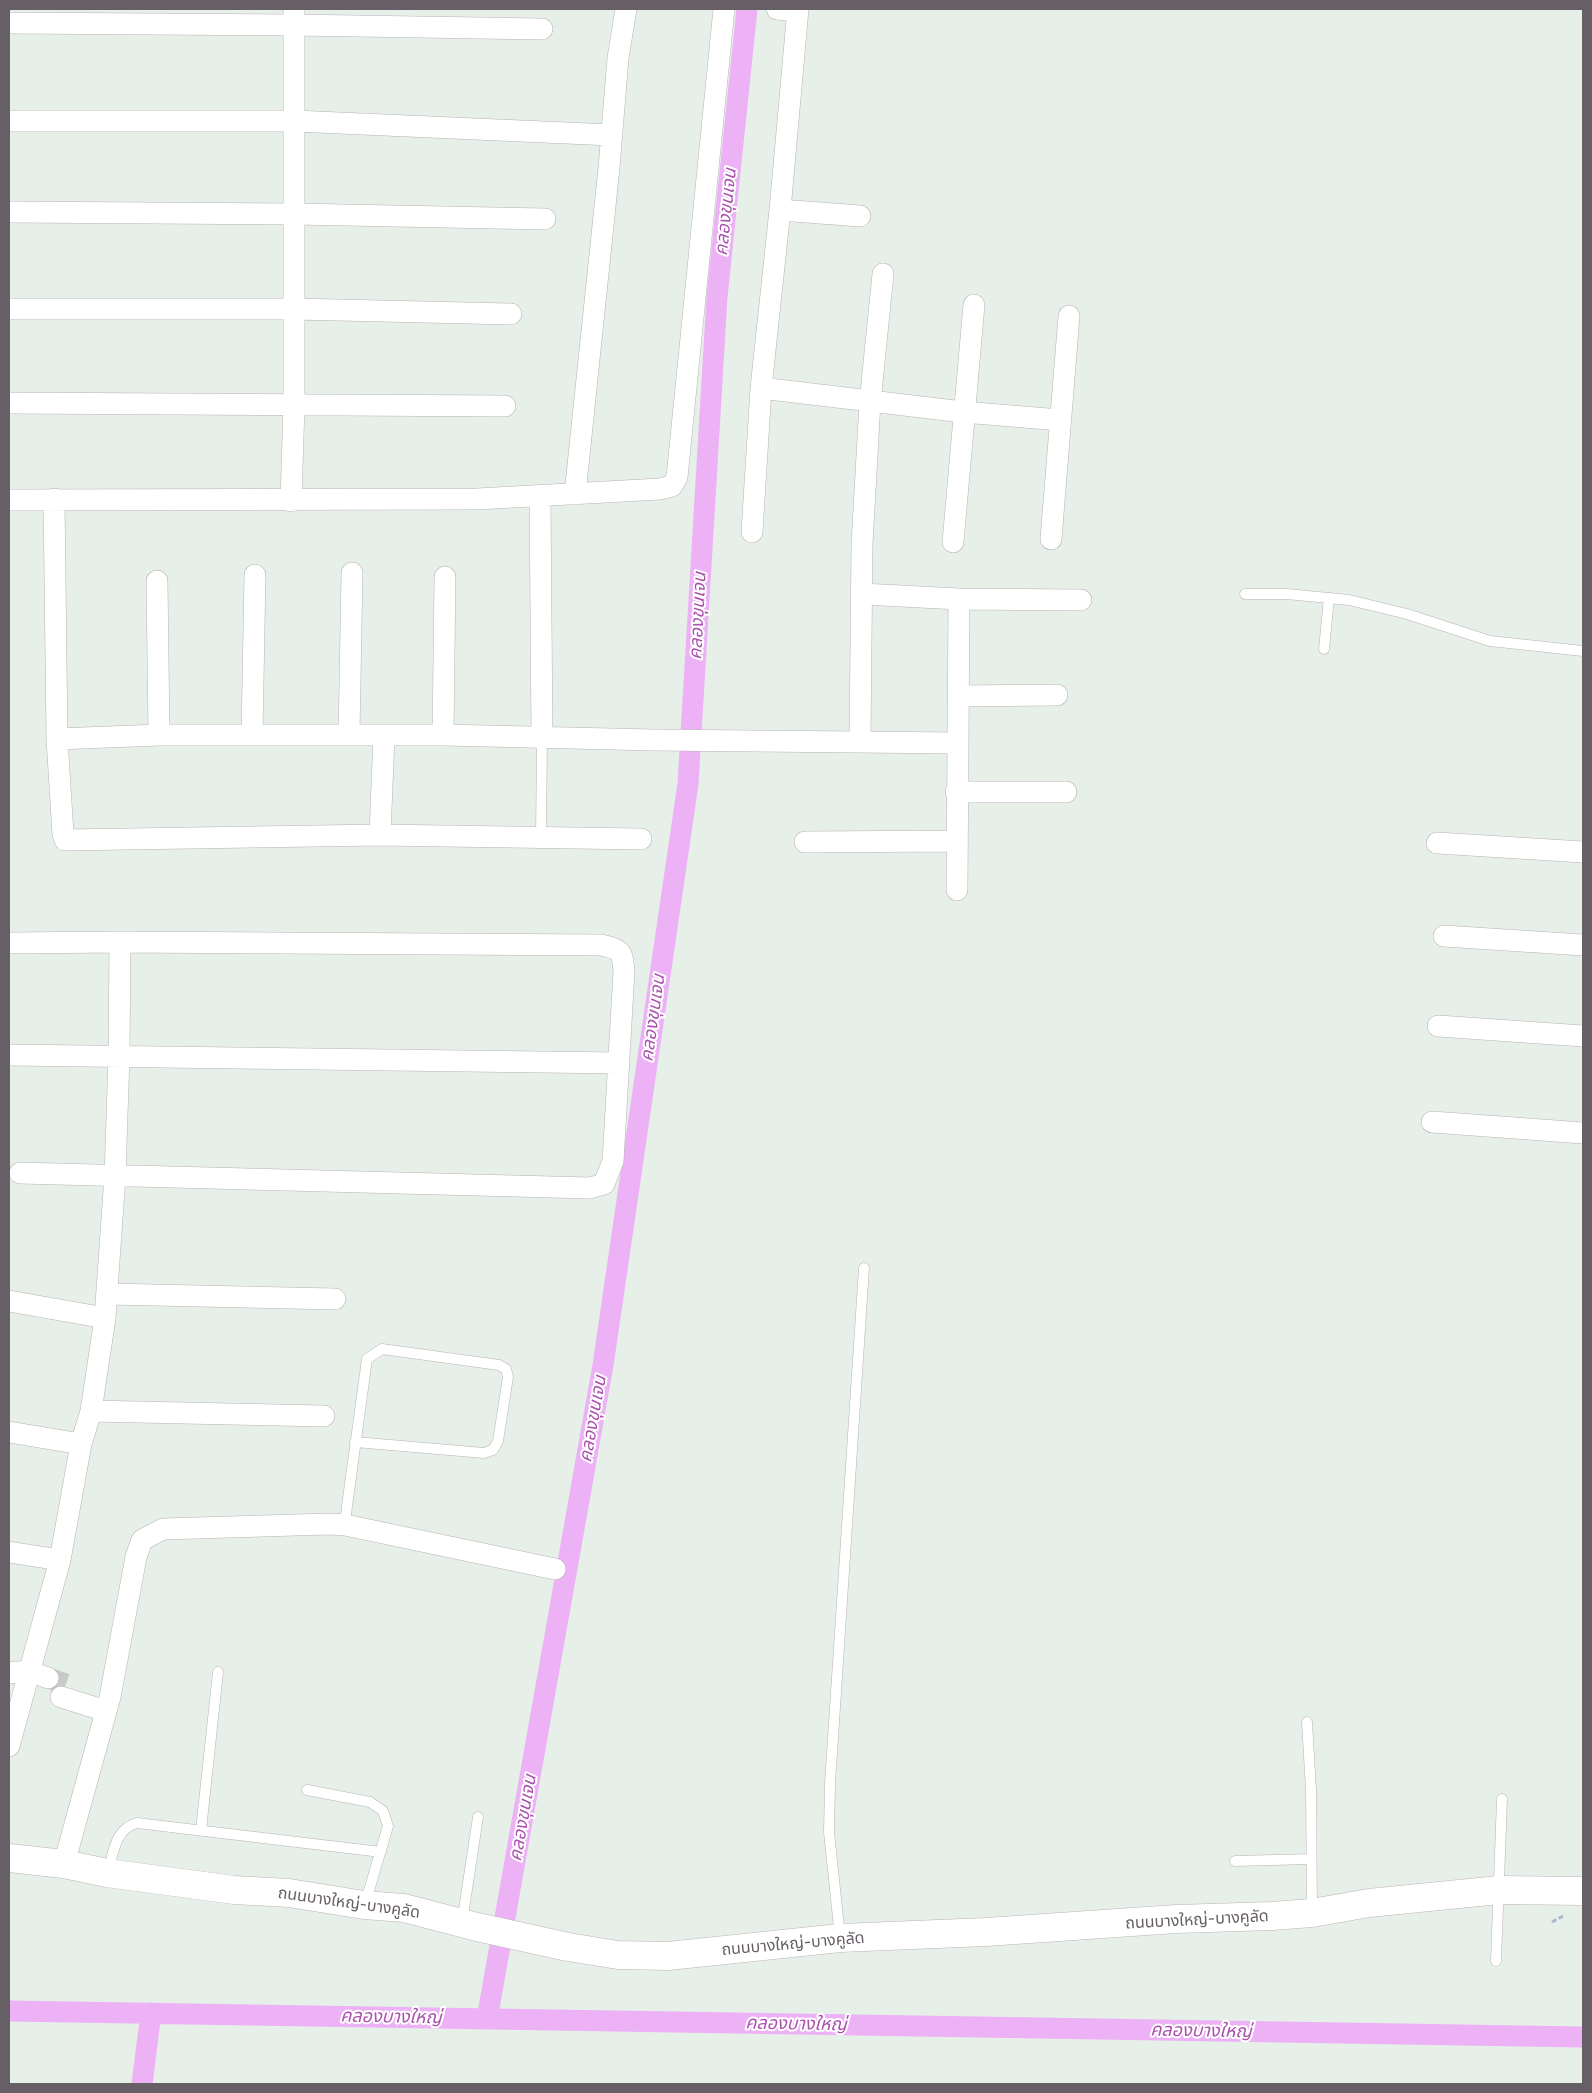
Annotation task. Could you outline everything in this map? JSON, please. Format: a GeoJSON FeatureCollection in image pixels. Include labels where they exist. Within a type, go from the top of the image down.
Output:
{"type":"FeatureCollection","features":[{"type":"Feature","properties":{"kind":"street"},"geometry":{"type":"LineString","coordinates":[[575,494],[612,135],[618,58],[626,9]]}},
{"type":"Feature","properties":{"kind":"street"},"geometry":{"type":"LineString","coordinates":[[9,500],[291,501],[540,497],[660,490],[672,486],[677,477],[724,9]]}},
{"type":"Feature","properties":{"kind":"street"},"geometry":{"type":"LineString","coordinates":[[752,532],[760,388],[780,210],[788,9]]}},
{"type":"Feature","properties":{"kind":"street"},"geometry":{"type":"LineString","coordinates":[[291,501],[294,405],[294,17]]}},
{"type":"Feature","properties":{"kind":"street"},"geometry":{"type":"LineString","coordinates":[[9,23],[294,17],[542,29]]}},
{"type":"Feature","properties":{"kind":"street"},"geometry":{"type":"LineString","coordinates":[[9,121],[294,121],[612,135]]}},
{"type":"Feature","properties":{"kind":"street"},"geometry":{"type":"LineString","coordinates":[[780,210],[860,216]]}},
{"type":"Feature","properties":{"kind":"street"},"geometry":{"type":"LineString","coordinates":[[9,212],[294,214],[545,219]]}},
{"type":"Feature","properties":{"kind":"street"},"geometry":{"type":"LineString","coordinates":[[860,742],[862,544],[870,402],[883,274]]}},
{"type":"Feature","properties":{"kind":"street"},"geometry":{"type":"LineString","coordinates":[[953,542],[963,412],[974,305]]}},
{"type":"Feature","properties":{"kind":"street"},"geometry":{"type":"LineString","coordinates":[[9,309],[294,309],[511,314]]}},
{"type":"Feature","properties":{"kind":"street"},"geometry":{"type":"LineString","coordinates":[[1051,539],[1069,316]]}},
{"type":"Feature","properties":{"kind":"street"},"geometry":{"type":"LineString","coordinates":[[760,388],[963,412],[1060,420]]}},
{"type":"Feature","properties":{"kind":"street"},"geometry":{"type":"LineString","coordinates":[[9,403],[505,406]]}},
{"type":"Feature","properties":{"kind":"street"},"geometry":{"type":"LineString","coordinates":[[540,497],[542,736]]}},
{"type":"Feature","properties":{"kind":"street"},"geometry":{"type":"LineString","coordinates":[[54,499],[58,739],[63,834],[66,840],[380,835],[641,838]]}},
{"type":"Feature","properties":{"kind":"street"},"geometry":{"type":"LineString","coordinates":[[349,735],[352,573]]}},
{"type":"Feature","properties":{"kind":"street"},"geometry":{"type":"LineString","coordinates":[[252,735],[254,575]]}},
{"type":"Feature","properties":{"kind":"street"},"geometry":{"type":"LineString","coordinates":[[443,735],[445,577]]}},
{"type":"Feature","properties":{"kind":"street"},"geometry":{"type":"LineString","coordinates":[[158,581],[159,735]]}},
{"type":"Feature","properties":{"kind":"street"},"geometry":{"type":"LineString","coordinates":[[862,594],[959,599],[1081,600]]}},
{"type":"Feature","properties":{"kind":"street"},"geometry":{"type":"LineString","coordinates":[[957,890],[956,792],[959,696],[959,599]]}},
{"type":"Feature","properties":{"kind":"street"},"geometry":{"type":"LineString","coordinates":[[959,696],[1057,694]]}},
{"type":"Feature","properties":{"kind":"street"},"geometry":{"type":"LineString","coordinates":[[58,739],[159,735],[443,735],[654,740],[958,743]]}},
{"type":"Feature","properties":{"kind":"street"},"geometry":{"type":"LineString","coordinates":[[380,835],[384,736]]}},
{"type":"Feature","properties":{"kind":"street"},"geometry":{"type":"LineString","coordinates":[[956,792],[1066,792]]}},
{"type":"Feature","properties":{"kind":"street"},"geometry":{"type":"LineString","coordinates":[[805,842],[956,841]]}},
{"type":"Feature","properties":{"kind":"street"},"geometry":{"type":"LineString","coordinates":[[1437,843],[1583,852]]}},
{"type":"Feature","properties":{"kind":"street"},"geometry":{"type":"LineString","coordinates":[[1444,936],[1583,945]]}},
{"type":"Feature","properties":{"kind":"street"},"geometry":{"type":"LineString","coordinates":[[9,1746],[36,1682],[82,1444],[91,1411],[105,1318],[108,1294],[119,1056],[120,942]]}},
{"type":"Feature","properties":{"kind":"street"},"geometry":{"type":"LineString","coordinates":[[9,943],[601,945],[617,949],[623,956],[624,971],[613,1161],[604,1184],[590,1188],[20,1173]]}},
{"type":"Feature","properties":{"kind":"street"},"geometry":{"type":"LineString","coordinates":[[1438,1026],[1583,1036]]}},
{"type":"Feature","properties":{"kind":"street"},"geometry":{"type":"LineString","coordinates":[[9,1056],[618,1063]]}},
{"type":"Feature","properties":{"kind":"street"},"geometry":{"type":"LineString","coordinates":[[1432,1122],[1583,1133]]}},
{"type":"Feature","properties":{"kind":"street"},"geometry":{"type":"LineString","coordinates":[[108,1294],[335,1299]]}},
{"type":"Feature","properties":{"kind":"street"},"geometry":{"type":"LineString","coordinates":[[9,1302],[105,1318]]}},
{"type":"Feature","properties":{"kind":"street"},"geometry":{"type":"LineString","coordinates":[[91,1411],[324,1416]]}},
{"type":"Feature","properties":{"kind":"street"},"geometry":{"type":"LineString","coordinates":[[9,1432],[82,1444]]}},
{"type":"Feature","properties":{"kind":"street"},"geometry":{"type":"LineString","coordinates":[[64,1864],[108,1704],[136,1557],[142,1540],[163,1529],[345,1525],[555,1569]]}},
{"type":"Feature","properties":{"kind":"street"},"geometry":{"type":"LineString","coordinates":[[9,1552],[60,1560]]}},
{"type":"Feature","properties":{"kind":"street"},"geometry":{"type":"LineString","coordinates":[[36,1682],[108,1704]]}},
{"type":"Feature","properties":{"kind":"street","name":"ถนนบางใหญ่-บางคูลัด"},"geometry":{"type":"LineString","coordinates":[[9,1858],[64,1864],[107,1873],[234,1890],[288,1893],[364,1905],[404,1908],[568,1947],[618,1955],[668,1956],[840,1938],[986,1932],[1176,1919],[1312,1913],[1369,1903],[1499,1890],[1583,1891]]}},
{"type":"Feature","properties":{"kind":"lane"},"geometry":{"type":"LineString","coordinates":[[1245,594],[1287,594],[1348,600],[1407,614],[1490,641],[1583,650]]}},
{"type":"Feature","properties":{"kind":"lane"},"geometry":{"type":"LineString","coordinates":[[1324,649],[1329,598]]}},
{"type":"Feature","properties":{"kind":"lane"},"geometry":{"type":"LineString","coordinates":[[542,736],[542,837]]}},
{"type":"Feature","properties":{"kind":"lane"},"geometry":{"type":"LineString","coordinates":[[840,1938],[829,1832],[830,1783],[864,1268]]}},
{"type":"Feature","properties":{"kind":"lane"},"geometry":{"type":"LineString","coordinates":[[345,1525],[355,1442],[367,1359],[382,1349],[499,1365],[506,1369],[508,1377],[498,1441],[494,1450],[484,1453],[355,1442]]}},
{"type":"Feature","properties":{"kind":"lane"},"geometry":{"type":"LineString","coordinates":[[201,1830],[218,1672]]}},
{"type":"Feature","properties":{"kind":"lane"},"geometry":{"type":"LineString","coordinates":[[1307,1722],[1311,1790],[1312,1913]]}},
{"type":"Feature","properties":{"kind":"lane"},"geometry":{"type":"LineString","coordinates":[[307,1790],[370,1802],[383,1811],[388,1826],[364,1905]]}},
{"type":"Feature","properties":{"kind":"lane"},"geometry":{"type":"LineString","coordinates":[[1496,1961],[1502,1799]]}},
{"type":"Feature","properties":{"kind":"lane"},"geometry":{"type":"LineString","coordinates":[[470,1925],[478,1818]]}},
{"type":"Feature","properties":{"kind":"lane"},"geometry":{"type":"LineString","coordinates":[[107,1873],[119,1835],[127,1826],[137,1823],[381,1852]]}},
{"type":"Feature","properties":{"kind":"lane"},"geometry":{"type":"LineString","coordinates":[[1235,1861],[1311,1859]]}},
{"type":"Feature","properties":{"kind":"waterway","name":"คลองขุนเจน"},"geometry":{"type":"LineString","coordinates":[[487,2019],[603,1365],[688,784],[717,297],[747,9]]}},
{"type":"Feature","properties":{"kind":"waterway","name":"คลองบางใหญ่"},"geometry":{"type":"LineString","coordinates":[[9,2011],[1583,2037]]}},
{"type":"Feature","properties":{"kind":"waterway"},"geometry":{"type":"LineString","coordinates":[[142,2084],[151,2013]]}},
{"type":"Feature","properties":{"kind":"tunnel"},"geometry":{"type":"LineString","coordinates":[[48,1678],[66,1684]]}}]}
